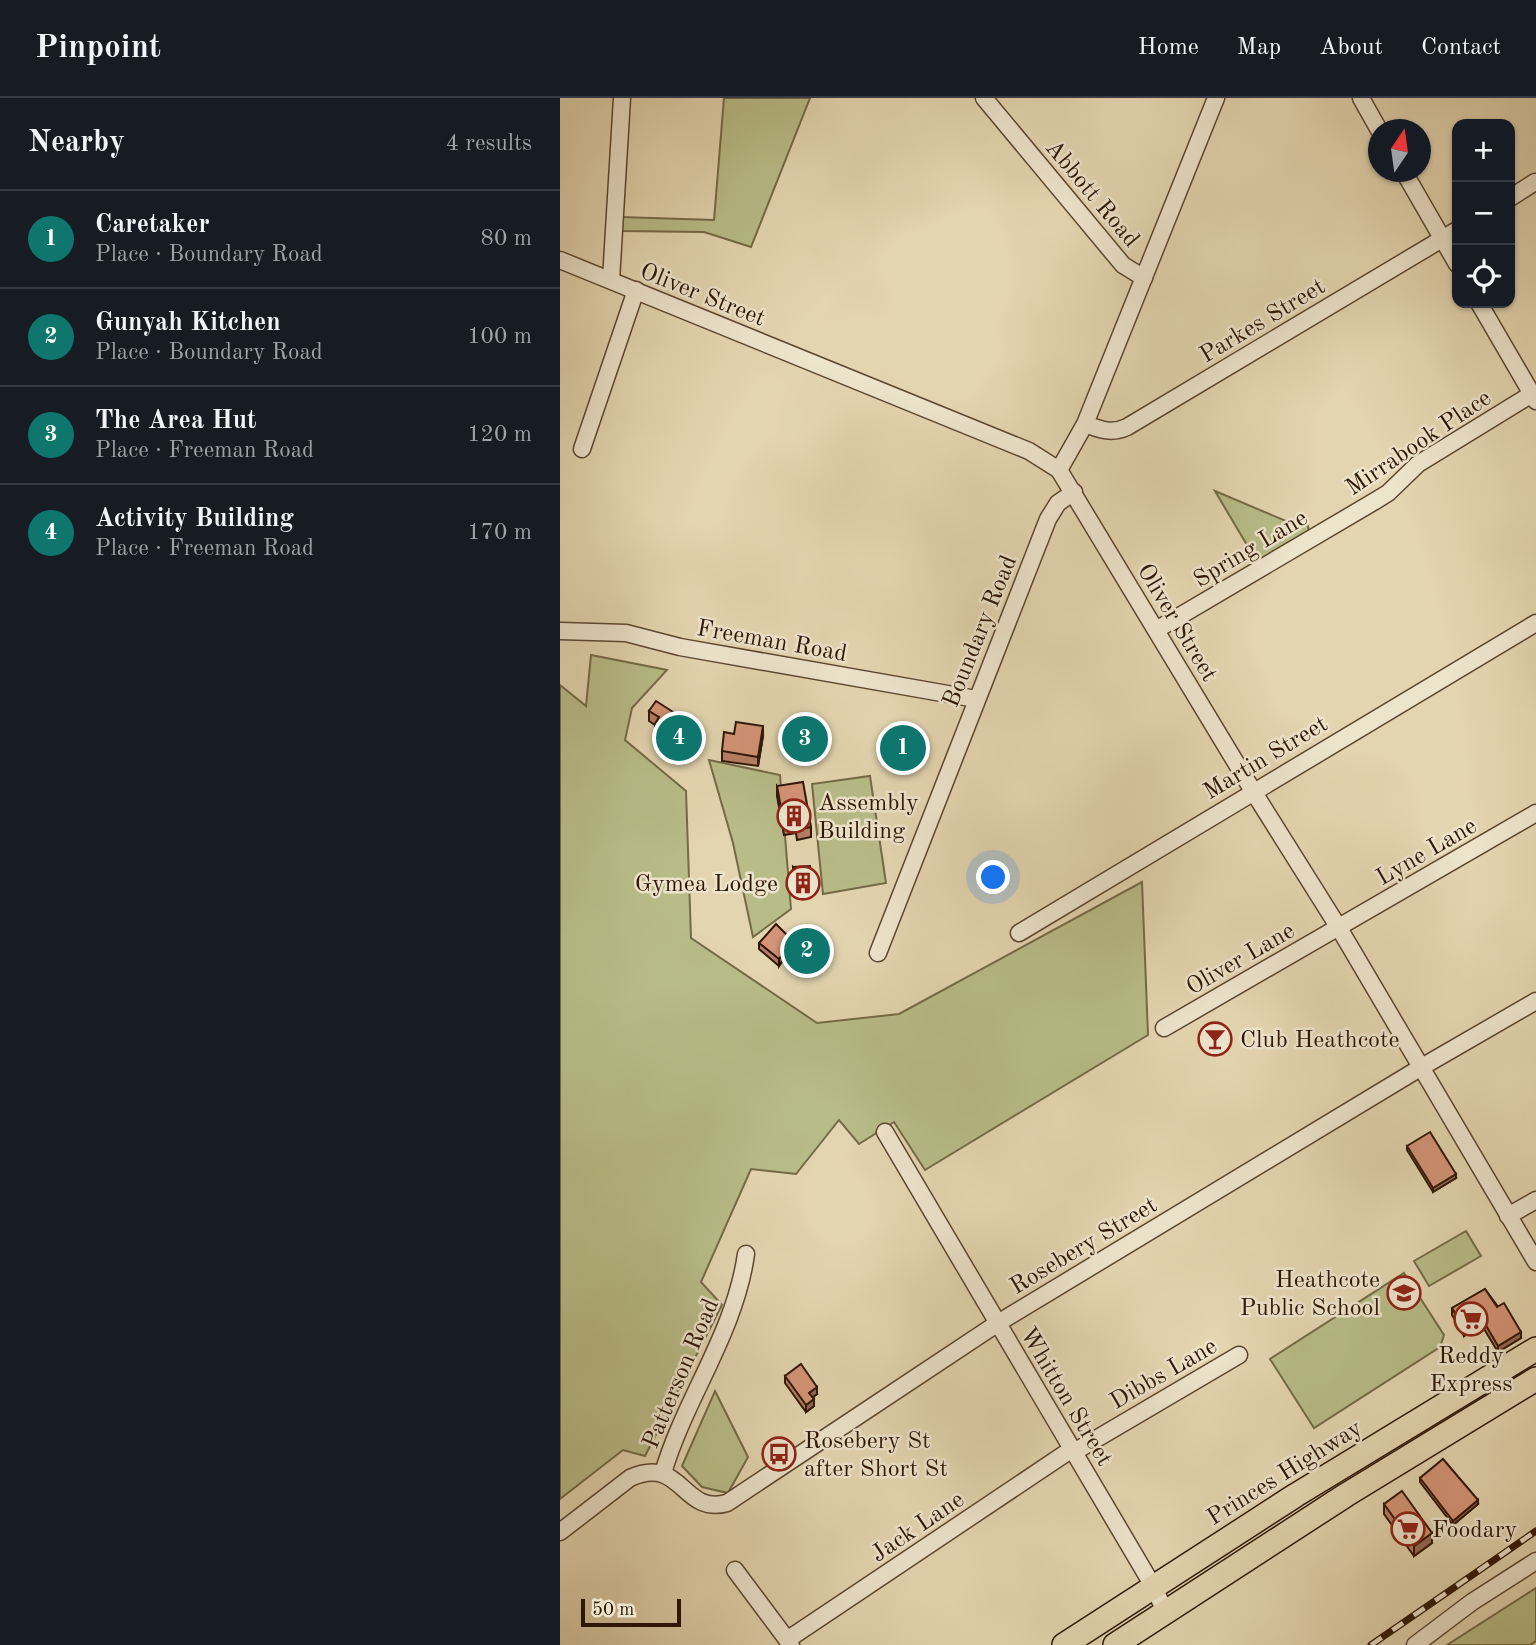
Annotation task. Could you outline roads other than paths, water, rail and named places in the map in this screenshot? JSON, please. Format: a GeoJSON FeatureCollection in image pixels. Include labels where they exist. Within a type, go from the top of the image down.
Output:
{"type":"FeatureCollection","features":[{"type":"Feature","properties":{"kind":"highway","name":"Princes Highway"},"geometry":{"type":"LineString","coordinates":[[1064,1645],[1296,1494],[1536,1349]]}},
{"type":"Feature","properties":{"kind":"highway"},"geometry":{"type":"LineString","coordinates":[[1115,1645],[1346,1494],[1536,1379]]}},
{"type":"Feature","properties":{"kind":"street"},"geometry":{"type":"LineString","coordinates":[[611,280],[622,98]]}},
{"type":"Feature","properties":{"kind":"street","name":"Abbott Road"},"geometry":{"type":"LineString","coordinates":[[984,98],[1123,265],[1144,278]]}},
{"type":"Feature","properties":{"kind":"street"},"geometry":{"type":"LineString","coordinates":[[1059,470],[1085,424],[1216,98]]}},
{"type":"Feature","properties":{"kind":"street"},"geometry":{"type":"LineString","coordinates":[[1361,98],[1373,119]]}},
{"type":"Feature","properties":{"kind":"street"},"geometry":{"type":"LineString","coordinates":[[1410,182],[1452,255]]}},
{"type":"Feature","properties":{"kind":"street"},"geometry":{"type":"LineString","coordinates":[[1515,195],[1535,182]]}},
{"type":"Feature","properties":{"kind":"street","name":"Parkes Street"},"geometry":{"type":"LineString","coordinates":[[1085,424],[1117,432],[1127,427],[1452,233]]}},
{"type":"Feature","properties":{"kind":"street","name":"Oliver Street"},"geometry":{"type":"LineString","coordinates":[[560,260],[1029,451],[1059,470],[1339,928],[1536,1262]]}},
{"type":"Feature","properties":{"kind":"street"},"geometry":{"type":"LineString","coordinates":[[582,449],[636,290]]}},
{"type":"Feature","properties":{"kind":"street"},"geometry":{"type":"LineString","coordinates":[[1482,308],[1534,398]]}},
{"type":"Feature","properties":{"kind":"street","name":"Mirrabook Place"},"geometry":{"type":"LineString","coordinates":[[1330,527],[1388,493],[1426,458],[1534,398]]}},
{"type":"Feature","properties":{"kind":"street","name":"Boundary Road"},"geometry":{"type":"LineString","coordinates":[[873,949],[1048,519],[1058,503],[1074,492]]}},
{"type":"Feature","properties":{"kind":"street","name":"Spring Lane"},"geometry":{"type":"LineString","coordinates":[[1156,630],[1330,527]]}},
{"type":"Feature","properties":{"kind":"street","name":"Martin Street"},"geometry":{"type":"LineString","coordinates":[[1019,933],[1536,623]]}},
{"type":"Feature","properties":{"kind":"street","name":"Freeman Road"},"geometry":{"type":"LineString","coordinates":[[560,631],[626,633],[680,647],[976,699]]}},
{"type":"Feature","properties":{"kind":"street","name":"Lyne Lane"},"geometry":{"type":"LineString","coordinates":[[1339,928],[1536,813]]}},
{"type":"Feature","properties":{"kind":"street","name":"Oliver Lane"},"geometry":{"type":"LineString","coordinates":[[1164,1028],[1339,928]]}},
{"type":"Feature","properties":{"kind":"street","name":"Rosebery Street"},"geometry":{"type":"LineString","coordinates":[[663,1473],[702,1503],[727,1503],[998,1323],[1536,1001]]}},
{"type":"Feature","properties":{"kind":"street","name":"Whitton Street"},"geometry":{"type":"LineString","coordinates":[[885,1132],[1166,1611]]}},
{"type":"Feature","properties":{"kind":"street"},"geometry":{"type":"LineString","coordinates":[[1508,1216],[1536,1200]]}},
{"type":"Feature","properties":{"kind":"street","name":"Patterson Road"},"geometry":{"type":"LineString","coordinates":[[560,1532],[630,1478],[640,1473],[663,1473],[671,1447],[732,1311],[743,1276],[746,1254]]}},
{"type":"Feature","properties":{"kind":"street","name":"Dibbs Lane"},"geometry":{"type":"LineString","coordinates":[[1073,1451],[1239,1355]]}},
{"type":"Feature","properties":{"kind":"street","name":"Jack Lane"},"geometry":{"type":"LineString","coordinates":[[789,1642],[1073,1451]]}},
{"type":"Feature","properties":{"kind":"street"},"geometry":{"type":"LineString","coordinates":[[1415,1645],[1472,1602],[1536,1561]]}},
{"type":"Feature","properties":{"kind":"street"},"geometry":{"type":"LineString","coordinates":[[735,1570],[789,1642]]}},
{"type":"Feature","properties":{"kind":"railway"},"geometry":{"type":"LineString","coordinates":[[1371,1645],[1536,1531]]}},
{"type":"Feature","properties":{"kind":"place","name":"Activity Building"},"geometry":{"type":"Point","coordinates":[679,738]}},
{"type":"Feature","properties":{"kind":"place","name":"The Area Hut"},"geometry":{"type":"Point","coordinates":[805,739]}},
{"type":"Feature","properties":{"kind":"place","name":"Caretaker"},"geometry":{"type":"Point","coordinates":[903,748]}},
{"type":"Feature","properties":{"kind":"place","name":"Assembly Building"},"geometry":{"type":"Point","coordinates":[794,816]}},
{"type":"Feature","properties":{"kind":"place","name":"Gymea Lodge"},"geometry":{"type":"Point","coordinates":[803,883]}},
{"type":"Feature","properties":{"kind":"place","name":"Gunyah Kitchen"},"geometry":{"type":"Point","coordinates":[807,951]}},
{"type":"Feature","properties":{"kind":"place","name":"Club Heathcote"},"geometry":{"type":"Point","coordinates":[1215,1039]}},
{"type":"Feature","properties":{"kind":"place","name":"Heathcote Public School"},"geometry":{"type":"Point","coordinates":[1404,1293]}},
{"type":"Feature","properties":{"kind":"place","name":"Reddy Express"},"geometry":{"type":"Point","coordinates":[1471,1319]}},
{"type":"Feature","properties":{"kind":"place","name":"Rosebery St after Short St"},"geometry":{"type":"Point","coordinates":[779,1454]}},
{"type":"Feature","properties":{"kind":"place","name":"Foodary"},"geometry":{"type":"Point","coordinates":[1408,1529]}}]}
